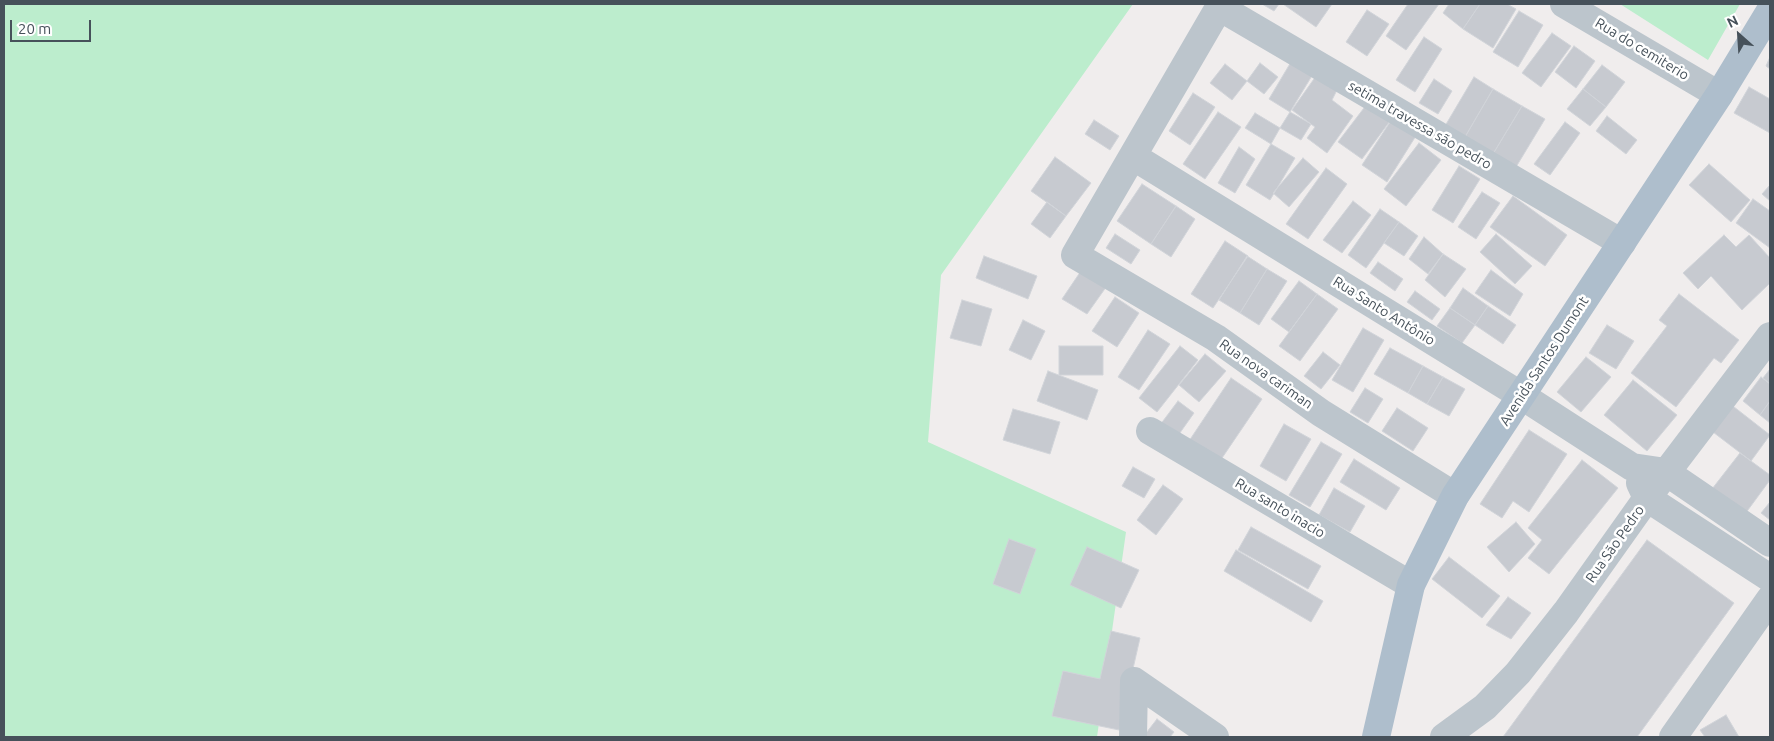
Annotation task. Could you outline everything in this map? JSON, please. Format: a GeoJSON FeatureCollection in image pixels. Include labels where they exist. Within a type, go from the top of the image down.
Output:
{"type":"FeatureCollection","features":[{"type":"Feature","properties":{"kind":"main road","name":"Avenida Santos Dumont"},"geometry":{"type":"LineString","coordinates":[[1376,737],[1410,585],[1455,496],[1719,95],[1770,11]]}},
{"type":"Feature","properties":{"kind":"street","name":"Rua do cemiterio"},"geometry":{"type":"LineString","coordinates":[[1564,4],[1719,95]]}},
{"type":"Feature","properties":{"kind":"street"},"geometry":{"type":"LineString","coordinates":[[1134,157],[1220,5]]}},
{"type":"Feature","properties":{"kind":"street","name":"setima travessa são pedro"},"geometry":{"type":"LineString","coordinates":[[1220,5],[1622,243]]}},
{"type":"Feature","properties":{"kind":"street","name":"Rua nova cariman"},"geometry":{"type":"LineString","coordinates":[[1134,157],[1075,255],[1216,338],[1321,413],[1455,496]]}},
{"type":"Feature","properties":{"kind":"street","name":"Rua Santo Antônio"},"geometry":{"type":"LineString","coordinates":[[1134,157],[1522,396],[1632,467],[1666,472],[1770,543]]}},
{"type":"Feature","properties":{"kind":"street","name":"Rua São Pedro"},"geometry":{"type":"LineString","coordinates":[[1444,737],[1485,707],[1518,673],[1566,612],[1666,472],[1770,336]]}},
{"type":"Feature","properties":{"kind":"street","name":"Rua santo inacio"},"geometry":{"type":"LineString","coordinates":[[1150,431],[1410,585]]}},
{"type":"Feature","properties":{"kind":"street"},"geometry":{"type":"LineString","coordinates":[[1632,467],[1647,498],[1770,578]]}},
{"type":"Feature","properties":{"kind":"street"},"geometry":{"type":"LineString","coordinates":[[1673,737],[1770,599]]}},
{"type":"Feature","properties":{"kind":"street"},"geometry":{"type":"LineString","coordinates":[[1133,737],[1134,681],[1215,737]]}},
{"type":"Feature","properties":{"kind":"green space"},"geometry":{"type":"Polygon","coordinates":[[[4,4],[1133,4],[941,275],[928,442],[1126,532],[1097,737],[4,737],[4,4]]]}},
{"type":"Feature","properties":{"kind":"green space"},"geometry":{"type":"Polygon","coordinates":[[[1620,4],[1740,4],[1708,60],[1620,4]]]}},
{"type":"Feature","properties":{"kind":"building"},"geometry":{"type":"Polygon","coordinates":[[[1262,4],[1279,4],[1274,11],[1262,4]]]}},
{"type":"Feature","properties":{"kind":"building"},"geometry":{"type":"Polygon","coordinates":[[[1283,4],[1332,4],[1316,27],[1283,4]]]}},
{"type":"Feature","properties":{"kind":"building"},"geometry":{"type":"Polygon","coordinates":[[[1408,4],[1439,4],[1406,50],[1386,36],[1408,4]]]}},
{"type":"Feature","properties":{"kind":"building"},"geometry":{"type":"Polygon","coordinates":[[[1449,4],[1480,4],[1463,29],[1443,13],[1449,4]]]}},
{"type":"Feature","properties":{"kind":"building"},"geometry":{"type":"Polygon","coordinates":[[[1480,4],[1507,4],[1516,9],[1493,48],[1463,29],[1480,4]]]}},
{"type":"Feature","properties":{"kind":"building"},"geometry":{"type":"Polygon","coordinates":[[[1367,10],[1389,24],[1367,56],[1346,42],[1367,10]]]}},
{"type":"Feature","properties":{"kind":"building"},"geometry":{"type":"Polygon","coordinates":[[[1519,11],[1543,25],[1518,67],[1493,52],[1519,11]]]}},
{"type":"Feature","properties":{"kind":"building"},"geometry":{"type":"Polygon","coordinates":[[[1552,33],[1571,46],[1541,87],[1522,73],[1552,33]]]}},
{"type":"Feature","properties":{"kind":"building"},"geometry":{"type":"Polygon","coordinates":[[[1424,37],[1442,49],[1415,92],[1396,80],[1424,37]]]}},
{"type":"Feature","properties":{"kind":"building"},"geometry":{"type":"Polygon","coordinates":[[[1574,46],[1595,61],[1576,88],[1555,72],[1574,46]]]}},
{"type":"Feature","properties":{"kind":"building"},"geometry":{"type":"Polygon","coordinates":[[[1770,57],[1770,69],[1766,66],[1770,57]]]}},
{"type":"Feature","properties":{"kind":"building"},"geometry":{"type":"Polygon","coordinates":[[[1291,62],[1313,74],[1290,112],[1269,99],[1291,62]]]}},
{"type":"Feature","properties":{"kind":"building"},"geometry":{"type":"Polygon","coordinates":[[[1260,63],[1278,77],[1264,94],[1247,81],[1260,63]]]}},
{"type":"Feature","properties":{"kind":"building"},"geometry":{"type":"Polygon","coordinates":[[[1225,64],[1247,81],[1232,100],[1210,83],[1225,64]]]}},
{"type":"Feature","properties":{"kind":"building"},"geometry":{"type":"Polygon","coordinates":[[[1602,65],[1625,82],[1606,107],[1583,89],[1602,65]]]}},
{"type":"Feature","properties":{"kind":"building"},"geometry":{"type":"Polygon","coordinates":[[[1316,76],[1337,90],[1332,100],[1353,116],[1327,153],[1307,138],[1315,127],[1292,110],[1316,76]]]}},
{"type":"Feature","properties":{"kind":"building"},"geometry":{"type":"Polygon","coordinates":[[[1474,77],[1493,89],[1465,137],[1445,126],[1474,77]]]}},
{"type":"Feature","properties":{"kind":"building"},"geometry":{"type":"Polygon","coordinates":[[[1434,79],[1452,91],[1438,114],[1419,103],[1434,79]]]}},
{"type":"Feature","properties":{"kind":"building"},"geometry":{"type":"Polygon","coordinates":[[[1749,87],[1770,99],[1770,133],[1734,113],[1749,87]]]}},
{"type":"Feature","properties":{"kind":"building"},"geometry":{"type":"Polygon","coordinates":[[[1493,89],[1522,106],[1493,154],[1465,137],[1493,89]]]}},
{"type":"Feature","properties":{"kind":"building"},"geometry":{"type":"Polygon","coordinates":[[[1583,89],[1606,107],[1590,126],[1567,109],[1583,89]]]}},
{"type":"Feature","properties":{"kind":"building"},"geometry":{"type":"Polygon","coordinates":[[[1193,93],[1215,107],[1190,145],[1169,131],[1193,93]]]}},
{"type":"Feature","properties":{"kind":"building"},"geometry":{"type":"Polygon","coordinates":[[[1367,104],[1390,121],[1362,159],[1338,142],[1367,104]]]}},
{"type":"Feature","properties":{"kind":"building"},"geometry":{"type":"Polygon","coordinates":[[[1522,106],[1545,119],[1516,167],[1493,154],[1522,106]]]}},
{"type":"Feature","properties":{"kind":"building"},"geometry":{"type":"Polygon","coordinates":[[[1218,112],[1241,127],[1205,179],[1183,164],[1218,112]]]}},
{"type":"Feature","properties":{"kind":"building"},"geometry":{"type":"Polygon","coordinates":[[[1290,112],[1311,124],[1301,140],[1280,128],[1290,112]]]}},
{"type":"Feature","properties":{"kind":"building"},"geometry":{"type":"Polygon","coordinates":[[[1255,113],[1280,128],[1271,144],[1245,128],[1255,113]]]}},
{"type":"Feature","properties":{"kind":"building"},"geometry":{"type":"Polygon","coordinates":[[[1394,116],[1419,131],[1387,182],[1362,165],[1394,116]]]}},
{"type":"Feature","properties":{"kind":"building"},"geometry":{"type":"Polygon","coordinates":[[[1607,116],[1637,140],[1626,154],[1596,131],[1607,116]]]}},
{"type":"Feature","properties":{"kind":"building"},"geometry":{"type":"Polygon","coordinates":[[[1094,120],[1119,136],[1110,150],[1085,134],[1094,120]]]}},
{"type":"Feature","properties":{"kind":"building"},"geometry":{"type":"Polygon","coordinates":[[[1565,122],[1580,133],[1550,175],[1534,164],[1565,122]]]}},
{"type":"Feature","properties":{"kind":"building"},"geometry":{"type":"Polygon","coordinates":[[[1419,143],[1441,160],[1406,206],[1384,189],[1419,143]]]}},
{"type":"Feature","properties":{"kind":"building"},"geometry":{"type":"Polygon","coordinates":[[[1271,144],[1295,158],[1270,200],[1246,185],[1271,144]]]}},
{"type":"Feature","properties":{"kind":"building"},"geometry":{"type":"Polygon","coordinates":[[[1239,147],[1255,159],[1235,193],[1218,183],[1239,147]]]}},
{"type":"Feature","properties":{"kind":"building"},"geometry":{"type":"Polygon","coordinates":[[[1055,157],[1091,183],[1066,216],[1031,191],[1055,157]]]}},
{"type":"Feature","properties":{"kind":"building"},"geometry":{"type":"Polygon","coordinates":[[[1303,158],[1319,172],[1289,207],[1273,193],[1303,158]]]}},
{"type":"Feature","properties":{"kind":"building"},"geometry":{"type":"Polygon","coordinates":[[[1709,164],[1750,200],[1731,222],[1689,185],[1709,164]]]}},
{"type":"Feature","properties":{"kind":"building"},"geometry":{"type":"Polygon","coordinates":[[[1459,166],[1480,179],[1453,223],[1432,210],[1459,166]]]}},
{"type":"Feature","properties":{"kind":"building"},"geometry":{"type":"Polygon","coordinates":[[[1326,168],[1347,184],[1308,239],[1286,224],[1326,168]]]}},
{"type":"Feature","properties":{"kind":"building"},"geometry":{"type":"Polygon","coordinates":[[[1142,184],[1176,206],[1151,244],[1117,221],[1142,184]]]}},
{"type":"Feature","properties":{"kind":"building"},"geometry":{"type":"Polygon","coordinates":[[[1770,185],[1770,201],[1762,194],[1770,185]]]}},
{"type":"Feature","properties":{"kind":"building"},"geometry":{"type":"Polygon","coordinates":[[[1482,192],[1500,203],[1476,239],[1458,227],[1482,192]]]}},
{"type":"Feature","properties":{"kind":"building"},"geometry":{"type":"Polygon","coordinates":[[[1513,196],[1567,235],[1545,266],[1490,227],[1513,196]]]}},
{"type":"Feature","properties":{"kind":"building"},"geometry":{"type":"Polygon","coordinates":[[[1753,199],[1770,211],[1770,248],[1736,223],[1753,199]]]}},
{"type":"Feature","properties":{"kind":"building"},"geometry":{"type":"Polygon","coordinates":[[[1353,201],[1371,215],[1342,253],[1323,240],[1353,201]]]}},
{"type":"Feature","properties":{"kind":"building"},"geometry":{"type":"Polygon","coordinates":[[[1047,202],[1066,216],[1050,238],[1031,224],[1047,202]]]}},
{"type":"Feature","properties":{"kind":"building"},"geometry":{"type":"Polygon","coordinates":[[[1176,206],[1195,219],[1171,257],[1151,244],[1176,206]]]}},
{"type":"Feature","properties":{"kind":"building"},"geometry":{"type":"Polygon","coordinates":[[[1380,209],[1399,222],[1366,268],[1348,255],[1380,209]]]}},
{"type":"Feature","properties":{"kind":"building"},"geometry":{"type":"Polygon","coordinates":[[[1399,222],[1418,236],[1404,256],[1384,243],[1399,222]]]}},
{"type":"Feature","properties":{"kind":"building"},"geometry":{"type":"Polygon","coordinates":[[[1115,234],[1140,250],[1131,264],[1106,248],[1115,234]]]}},
{"type":"Feature","properties":{"kind":"building"},"geometry":{"type":"Polygon","coordinates":[[[1496,234],[1532,266],[1515,284],[1480,252],[1496,234]]]}},
{"type":"Feature","properties":{"kind":"building"},"geometry":{"type":"Polygon","coordinates":[[[1724,235],[1736,247],[1749,235],[1770,258],[1770,283],[1742,310],[1711,276],[1698,289],[1683,273],[1724,235]]]}},
{"type":"Feature","properties":{"kind":"building"},"geometry":{"type":"Polygon","coordinates":[[[1424,237],[1443,254],[1428,274],[1409,259],[1424,237]]]}},
{"type":"Feature","properties":{"kind":"building"},"geometry":{"type":"Polygon","coordinates":[[[1225,241],[1248,256],[1213,308],[1191,294],[1225,241]]]}},
{"type":"Feature","properties":{"kind":"building"},"geometry":{"type":"Polygon","coordinates":[[[1443,254],[1466,269],[1445,297],[1425,280],[1443,254]]]}},
{"type":"Feature","properties":{"kind":"building"},"geometry":{"type":"Polygon","coordinates":[[[984,256],[1037,276],[1028,299],[976,278],[984,256]]]}},
{"type":"Feature","properties":{"kind":"building"},"geometry":{"type":"Polygon","coordinates":[[[1247,256],[1267,269],[1240,313],[1219,300],[1247,256]]]}},
{"type":"Feature","properties":{"kind":"building"},"geometry":{"type":"Polygon","coordinates":[[[1378,262],[1403,279],[1395,291],[1370,273],[1378,262]]]}},
{"type":"Feature","properties":{"kind":"building"},"geometry":{"type":"Polygon","coordinates":[[[1085,265],[1109,283],[1087,314],[1062,299],[1085,265]]]}},
{"type":"Feature","properties":{"kind":"building"},"geometry":{"type":"Polygon","coordinates":[[[1267,269],[1287,281],[1259,325],[1240,313],[1267,269]]]}},
{"type":"Feature","properties":{"kind":"building"},"geometry":{"type":"Polygon","coordinates":[[[1491,270],[1523,294],[1510,316],[1475,293],[1491,270]]]}},
{"type":"Feature","properties":{"kind":"building"},"geometry":{"type":"Polygon","coordinates":[[[1299,281],[1317,294],[1289,332],[1271,319],[1299,281]]]}},
{"type":"Feature","properties":{"kind":"building"},"geometry":{"type":"Polygon","coordinates":[[[1463,288],[1488,306],[1475,325],[1450,308],[1463,288]]]}},
{"type":"Feature","properties":{"kind":"building"},"geometry":{"type":"Polygon","coordinates":[[[1415,291],[1440,309],[1432,320],[1407,302],[1415,291]]]}},
{"type":"Feature","properties":{"kind":"building"},"geometry":{"type":"Polygon","coordinates":[[[1317,294],[1338,309],[1300,361],[1279,346],[1317,294]]]}},
{"type":"Feature","properties":{"kind":"building"},"geometry":{"type":"Polygon","coordinates":[[[1679,294],[1739,340],[1721,363],[1714,358],[1676,407],[1631,373],[1667,326],[1659,320],[1679,294]]]}},
{"type":"Feature","properties":{"kind":"building"},"geometry":{"type":"Polygon","coordinates":[[[1115,297],[1139,313],[1117,347],[1092,331],[1115,297]]]}},
{"type":"Feature","properties":{"kind":"building"},"geometry":{"type":"Polygon","coordinates":[[[962,300],[992,309],[981,346],[950,338],[962,300]]]}},
{"type":"Feature","properties":{"kind":"building"},"geometry":{"type":"Polygon","coordinates":[[[1488,306],[1516,325],[1503,344],[1475,325],[1488,306]]]}},
{"type":"Feature","properties":{"kind":"building"},"geometry":{"type":"Polygon","coordinates":[[[1450,308],[1475,325],[1462,343],[1437,326],[1450,308]]]}},
{"type":"Feature","properties":{"kind":"building"},"geometry":{"type":"Polygon","coordinates":[[[1023,320],[1045,331],[1031,360],[1009,350],[1023,320]]]}},
{"type":"Feature","properties":{"kind":"building"},"geometry":{"type":"Polygon","coordinates":[[[1607,325],[1634,341],[1616,369],[1589,353],[1607,325]]]}},
{"type":"Feature","properties":{"kind":"building"},"geometry":{"type":"Polygon","coordinates":[[[1363,328],[1384,340],[1353,392],[1332,380],[1363,328]]]}},
{"type":"Feature","properties":{"kind":"building"},"geometry":{"type":"Polygon","coordinates":[[[1148,330],[1170,344],[1139,390],[1118,377],[1148,330]]]}},
{"type":"Feature","properties":{"kind":"building"},"geometry":{"type":"Polygon","coordinates":[[[1059,346],[1103,346],[1103,375],[1059,375],[1059,346]]]}},
{"type":"Feature","properties":{"kind":"building"},"geometry":{"type":"Polygon","coordinates":[[[1180,346],[1198,360],[1157,412],[1139,398],[1180,346]]]}},
{"type":"Feature","properties":{"kind":"building"},"geometry":{"type":"Polygon","coordinates":[[[1390,348],[1423,366],[1408,393],[1374,374],[1390,348]]]}},
{"type":"Feature","properties":{"kind":"building"},"geometry":{"type":"Polygon","coordinates":[[[1323,352],[1340,365],[1321,389],[1304,376],[1323,352]]]}},
{"type":"Feature","properties":{"kind":"building"},"geometry":{"type":"Polygon","coordinates":[[[1205,354],[1226,371],[1199,402],[1179,385],[1205,354]]]}},
{"type":"Feature","properties":{"kind":"building"},"geometry":{"type":"Polygon","coordinates":[[[1586,357],[1611,377],[1581,412],[1557,392],[1586,357]]]}},
{"type":"Feature","properties":{"kind":"building"},"geometry":{"type":"Polygon","coordinates":[[[1423,366],[1443,377],[1427,404],[1408,393],[1423,366]]]}},
{"type":"Feature","properties":{"kind":"building"},"geometry":{"type":"Polygon","coordinates":[[[1770,369],[1770,384],[1763,378],[1770,369]]]}},
{"type":"Feature","properties":{"kind":"building"},"geometry":{"type":"Polygon","coordinates":[[[1048,371],[1098,390],[1087,420],[1037,401],[1048,371]]]}},
{"type":"Feature","properties":{"kind":"building"},"geometry":{"type":"Polygon","coordinates":[[[1443,377],[1465,389],[1449,416],[1427,404],[1443,377]]]}},
{"type":"Feature","properties":{"kind":"building"},"geometry":{"type":"Polygon","coordinates":[[[1761,377],[1770,384],[1770,401],[1760,415],[1743,401],[1761,377]]]}},
{"type":"Feature","properties":{"kind":"building"},"geometry":{"type":"Polygon","coordinates":[[[1231,378],[1262,399],[1220,461],[1189,441],[1231,378]]]}},
{"type":"Feature","properties":{"kind":"building"},"geometry":{"type":"Polygon","coordinates":[[[1633,380],[1677,415],[1647,451],[1604,415],[1633,380]]]}},
{"type":"Feature","properties":{"kind":"building"},"geometry":{"type":"Polygon","coordinates":[[[1365,388],[1383,399],[1368,423],[1350,412],[1365,388]]]}},
{"type":"Feature","properties":{"kind":"building"},"geometry":{"type":"Polygon","coordinates":[[[1178,401],[1194,413],[1177,437],[1160,425],[1178,401]]]}},
{"type":"Feature","properties":{"kind":"building"},"geometry":{"type":"Polygon","coordinates":[[[1770,401],[1770,423],[1760,415],[1770,401]]]}},
{"type":"Feature","properties":{"kind":"building"},"geometry":{"type":"Polygon","coordinates":[[[1729,403],[1770,435],[1751,461],[1709,429],[1729,403]]]}},
{"type":"Feature","properties":{"kind":"building"},"geometry":{"type":"Polygon","coordinates":[[[1397,408],[1428,428],[1413,451],[1382,431],[1397,408]]]}},
{"type":"Feature","properties":{"kind":"building"},"geometry":{"type":"Polygon","coordinates":[[[1013,409],[1060,422],[1050,454],[1003,440],[1013,409]]]}},
{"type":"Feature","properties":{"kind":"building"},"geometry":{"type":"Polygon","coordinates":[[[1284,424],[1311,439],[1286,481],[1260,466],[1284,424]]]}},
{"type":"Feature","properties":{"kind":"building"},"geometry":{"type":"Polygon","coordinates":[[[1529,430],[1567,454],[1529,512],[1513,501],[1502,518],[1480,504],[1529,430]]]}},
{"type":"Feature","properties":{"kind":"building"},"geometry":{"type":"Polygon","coordinates":[[[1321,442],[1342,454],[1310,507],[1289,495],[1321,442]]]}},
{"type":"Feature","properties":{"kind":"building"},"geometry":{"type":"Polygon","coordinates":[[[1740,453],[1770,475],[1770,480],[1745,514],[1712,489],[1740,453]]]}},
{"type":"Feature","properties":{"kind":"building"},"geometry":{"type":"Polygon","coordinates":[[[1354,459],[1400,488],[1386,510],[1340,482],[1354,459]]]}},
{"type":"Feature","properties":{"kind":"building"},"geometry":{"type":"Polygon","coordinates":[[[1582,460],[1618,488],[1549,574],[1528,558],[1542,540],[1528,528],[1582,460]]]}},
{"type":"Feature","properties":{"kind":"building"},"geometry":{"type":"Polygon","coordinates":[[[1133,467],[1155,479],[1144,498],[1122,486],[1133,467]]]}},
{"type":"Feature","properties":{"kind":"building"},"geometry":{"type":"Polygon","coordinates":[[[1163,485],[1183,499],[1156,535],[1137,520],[1163,485]]]}},
{"type":"Feature","properties":{"kind":"building"},"geometry":{"type":"Polygon","coordinates":[[[1334,488],[1365,506],[1350,532],[1319,515],[1334,488]]]}},
{"type":"Feature","properties":{"kind":"building"},"geometry":{"type":"Polygon","coordinates":[[[1770,502],[1770,520],[1761,513],[1770,502]]]}},
{"type":"Feature","properties":{"kind":"building"},"geometry":{"type":"Polygon","coordinates":[[[1516,522],[1535,544],[1509,572],[1487,547],[1516,522]]]}},
{"type":"Feature","properties":{"kind":"building"},"geometry":{"type":"Polygon","coordinates":[[[1251,527],[1321,566],[1308,589],[1238,550],[1251,527]]]}},
{"type":"Feature","properties":{"kind":"building"},"geometry":{"type":"Polygon","coordinates":[[[1009,539],[1036,549],[1020,594],[993,584],[1009,539]]]}},
{"type":"Feature","properties":{"kind":"building"},"geometry":{"type":"Polygon","coordinates":[[[1647,540],[1734,603],[1637,737],[1503,737],[1647,540]]]}},
{"type":"Feature","properties":{"kind":"building"},"geometry":{"type":"Polygon","coordinates":[[[1087,547],[1139,570],[1121,608],[1070,585],[1087,547]]]}},
{"type":"Feature","properties":{"kind":"building"},"geometry":{"type":"Polygon","coordinates":[[[1236,550],[1323,601],[1311,622],[1224,571],[1236,550]]]}},
{"type":"Feature","properties":{"kind":"building"},"geometry":{"type":"Polygon","coordinates":[[[1449,557],[1500,596],[1482,618],[1432,579],[1449,557]]]}},
{"type":"Feature","properties":{"kind":"building"},"geometry":{"type":"Polygon","coordinates":[[[1508,597],[1531,613],[1511,639],[1486,625],[1508,597]]]}},
{"type":"Feature","properties":{"kind":"building"},"geometry":{"type":"Polygon","coordinates":[[[1111,631],[1140,638],[1119,730],[1052,716],[1063,671],[1100,679],[1111,631]]]}},
{"type":"Feature","properties":{"kind":"building"},"geometry":{"type":"Polygon","coordinates":[[[1726,715],[1739,737],[1705,737],[1700,730],[1726,715]]]}},
{"type":"Feature","properties":{"kind":"building"},"geometry":{"type":"Polygon","coordinates":[[[1157,719],[1174,732],[1170,737],[1143,737],[1157,719]]]}}]}
